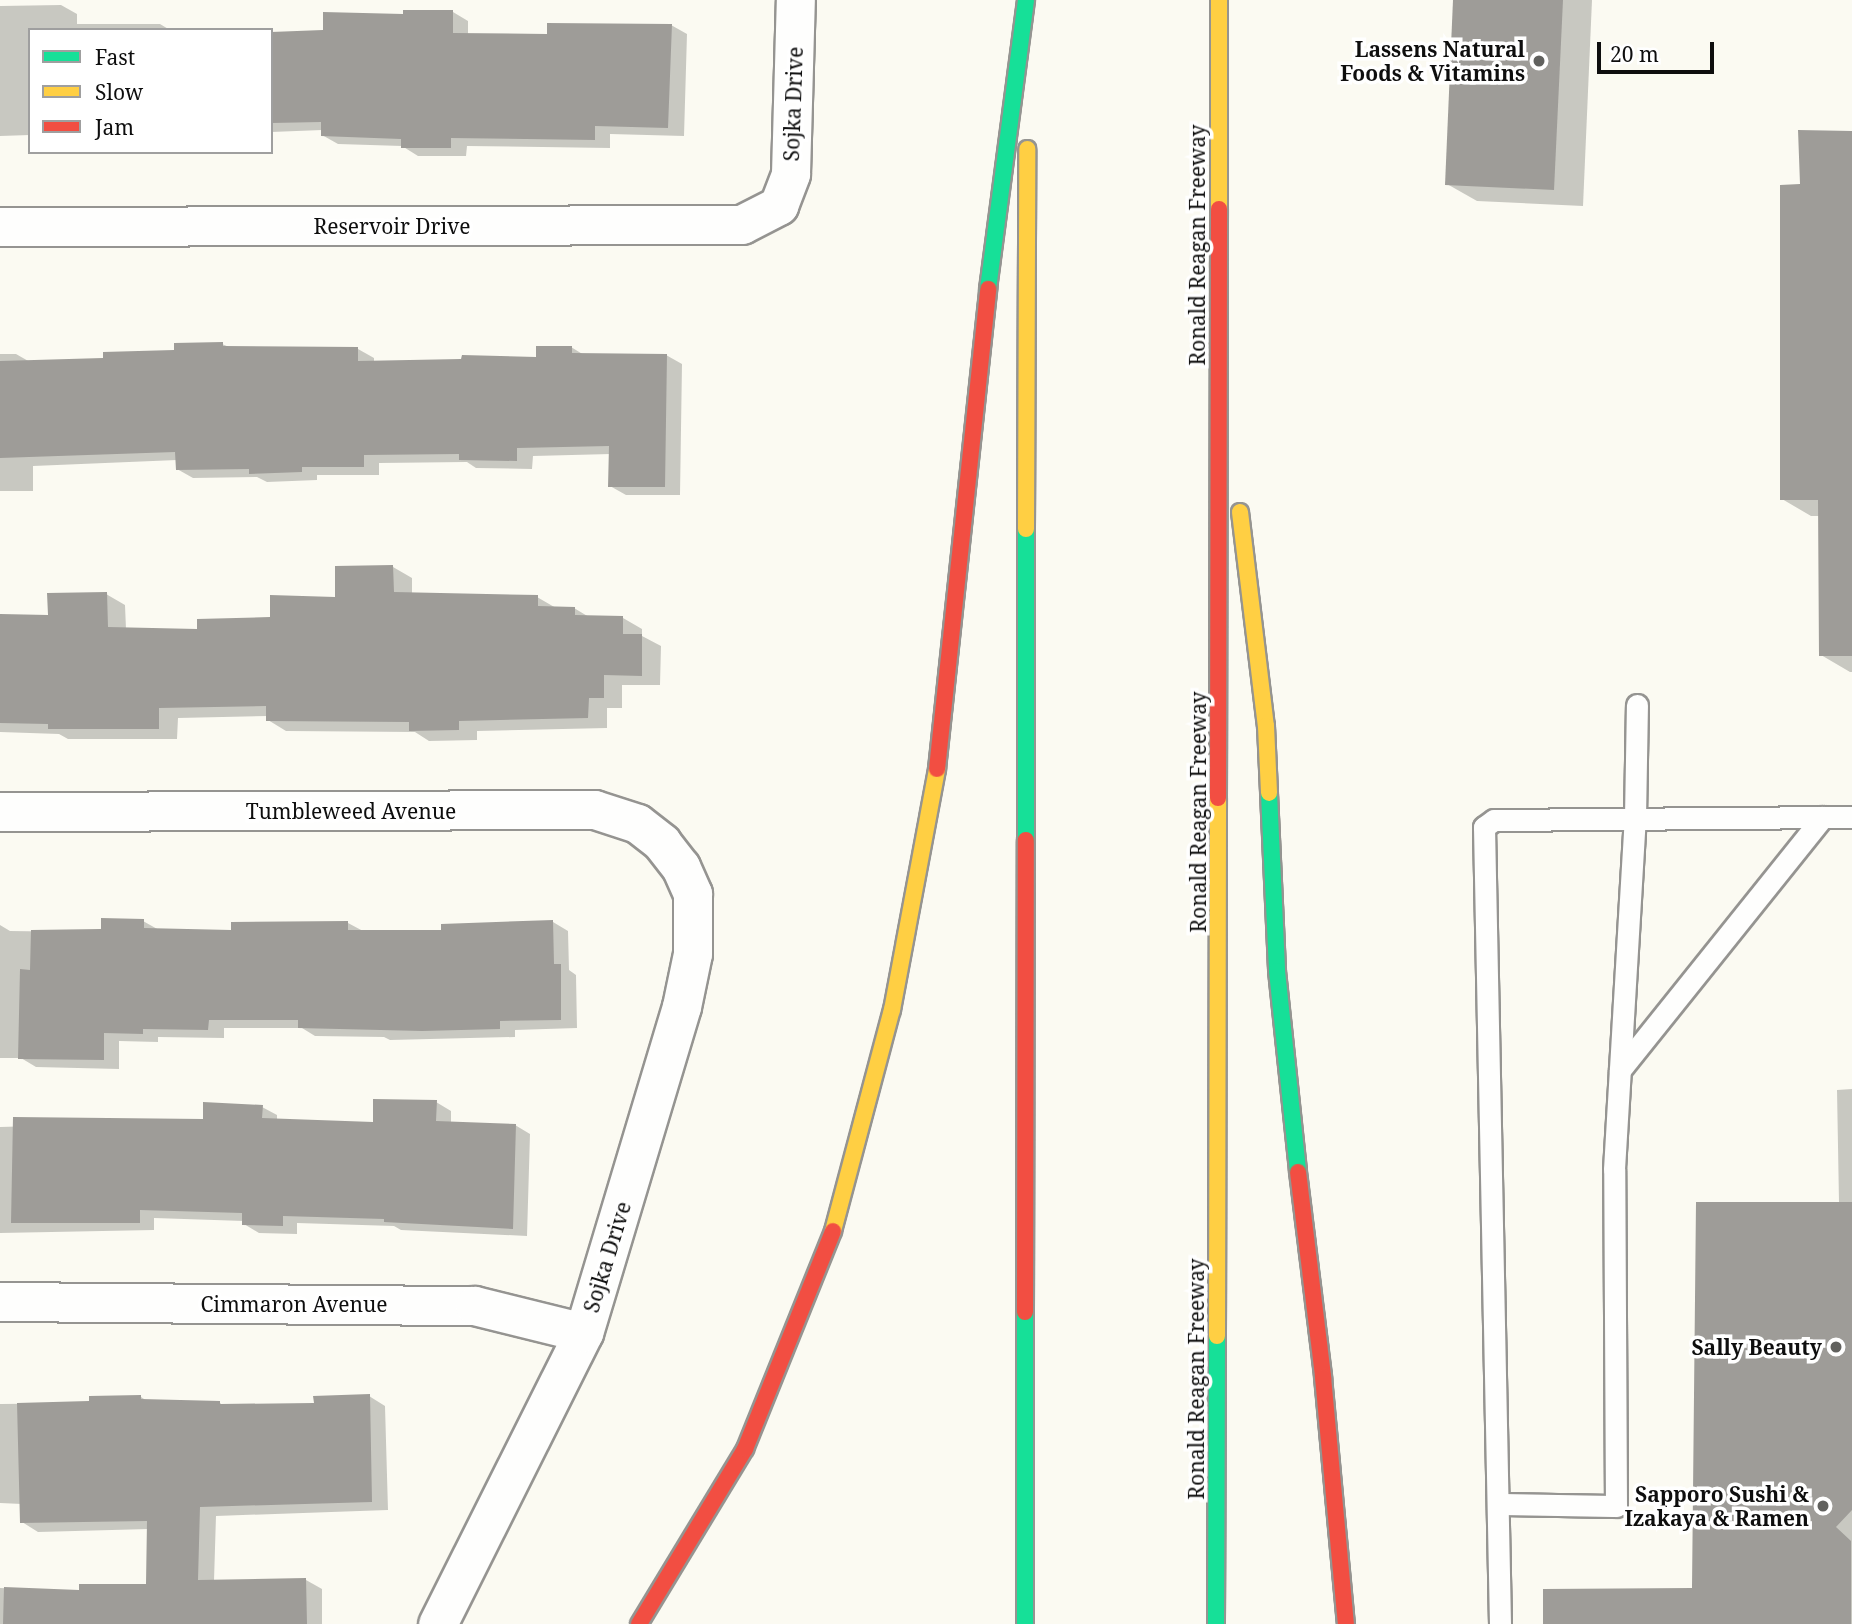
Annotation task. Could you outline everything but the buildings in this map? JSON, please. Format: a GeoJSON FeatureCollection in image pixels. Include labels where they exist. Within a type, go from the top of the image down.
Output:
{"type":"FeatureCollection","features":[{"type":"Feature","properties":{"kind":"highway"},"geometry":{"type":"LineString","coordinates":[[1025,1624],[1026,0]]}},
{"type":"Feature","properties":{"kind":"highway"},"geometry":{"type":"LineString","coordinates":[[639,1624],[745,1449],[835,1226],[892,1010],[938,765],[977,370],[1026,0]]}},
{"type":"Feature","properties":{"kind":"highway","name":"Ronald Reagan Freeway"},"geometry":{"type":"LineString","coordinates":[[1216,1624],[1219,0]]}},
{"type":"Feature","properties":{"kind":"highway"},"geometry":{"type":"LineString","coordinates":[[1218,338],[1266,726],[1277,971],[1292,1128],[1323,1377],[1346,1624]]}},
{"type":"Feature","properties":{"kind":"street","name":"Sojka Drive"},"geometry":{"type":"LineString","coordinates":[[779,206],[791,174],[796,0]]}},
{"type":"Feature","properties":{"kind":"street","name":"Reservoir Drive"},"geometry":{"type":"LineString","coordinates":[[0,226],[742,225],[779,206]]}},
{"type":"Feature","properties":{"kind":"street","name":"Tumbleweed Avenue"},"geometry":{"type":"LineString","coordinates":[[0,812],[595,810],[638,824],[662,843],[681,867]]}},
{"type":"Feature","properties":{"kind":"street","name":"Sojka Drive"},"geometry":{"type":"LineString","coordinates":[[438,1624],[584,1333],[682,1007],[693,954],[693,894],[681,867]]}},
{"type":"Feature","properties":{"kind":"street","name":"Cimmaron Avenue"},"geometry":{"type":"LineString","coordinates":[[0,1302],[475,1306],[584,1333]]}},
{"type":"Feature","properties":{"kind":"lane"},"geometry":{"type":"LineString","coordinates":[[1499,1504],[1616,1506],[1614,1169],[1634,817],[1637,705]]}},
{"type":"Feature","properties":{"kind":"lane"},"geometry":{"type":"LineString","coordinates":[[1619,1070],[1823,817]]}},
{"type":"Feature","properties":{"kind":"lane"},"geometry":{"type":"LineString","coordinates":[[1500,1624],[1484,827],[1494,820],[1852,817]]}},
{"type":"Feature","properties":{"kind":"traffic: fast"},"geometry":{"type":"LineString","coordinates":[[988,289],[1026,0]]}},
{"type":"Feature","properties":{"kind":"traffic: fast"},"geometry":{"type":"LineString","coordinates":[[1026,529],[1026,840]]}},
{"type":"Feature","properties":{"kind":"traffic: fast"},"geometry":{"type":"LineString","coordinates":[[1269,793],[1277,971],[1298,1172]]}},
{"type":"Feature","properties":{"kind":"traffic: fast"},"geometry":{"type":"LineString","coordinates":[[1025,1312],[1025,1624]]}},
{"type":"Feature","properties":{"kind":"traffic: fast"},"geometry":{"type":"LineString","coordinates":[[1216,1624],[1217,1336]]}},
{"type":"Feature","properties":{"kind":"traffic: slow"},"geometry":{"type":"LineString","coordinates":[[1219,0],[1219,209]]}},
{"type":"Feature","properties":{"kind":"traffic: slow"},"geometry":{"type":"LineString","coordinates":[[1026,529],[1027,149]]}},
{"type":"Feature","properties":{"kind":"traffic: slow"},"geometry":{"type":"LineString","coordinates":[[1240,512],[1266,726],[1269,793]]}},
{"type":"Feature","properties":{"kind":"traffic: slow"},"geometry":{"type":"LineString","coordinates":[[833,1231],[892,1010],[937,769]]}},
{"type":"Feature","properties":{"kind":"traffic: slow"},"geometry":{"type":"LineString","coordinates":[[1217,1336],[1218,798]]}},
{"type":"Feature","properties":{"kind":"traffic: jam"},"geometry":{"type":"LineString","coordinates":[[1218,798],[1219,209]]}},
{"type":"Feature","properties":{"kind":"traffic: jam"},"geometry":{"type":"LineString","coordinates":[[937,769],[988,289]]}},
{"type":"Feature","properties":{"kind":"traffic: jam"},"geometry":{"type":"LineString","coordinates":[[1025,1312],[1026,840]]}},
{"type":"Feature","properties":{"kind":"traffic: jam"},"geometry":{"type":"LineString","coordinates":[[1298,1172],[1323,1377],[1346,1624]]}},
{"type":"Feature","properties":{"kind":"traffic: jam"},"geometry":{"type":"LineString","coordinates":[[639,1624],[745,1449],[833,1231]]}},
{"type":"Feature","properties":{"kind":"place","name":"Lassens Natural Foods & Vitamins"},"geometry":{"type":"Point","coordinates":[1539,61]}},
{"type":"Feature","properties":{"kind":"place","name":"Sally Beauty"},"geometry":{"type":"Point","coordinates":[1836,1347]}},
{"type":"Feature","properties":{"kind":"place","name":"Sapporo Sushi & Izakaya & Ramen"},"geometry":{"type":"Point","coordinates":[1823,1506]}}]}
